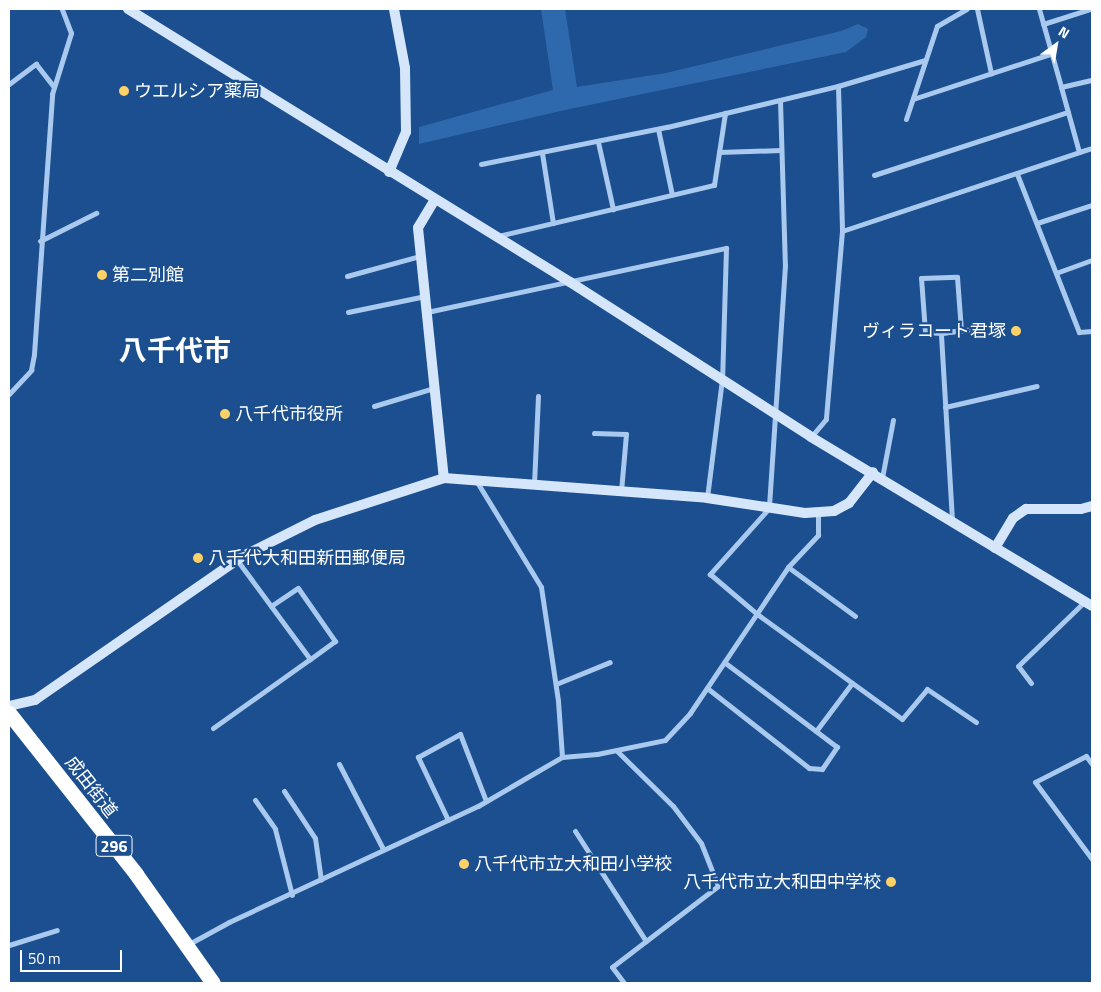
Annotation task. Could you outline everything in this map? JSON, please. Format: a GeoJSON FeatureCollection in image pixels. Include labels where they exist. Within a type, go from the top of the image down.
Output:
{"type":"FeatureCollection","features":[{"type":"Feature","properties":{"kind":"highway","name":"成田街道"},"geometry":{"type":"LineString","coordinates":[[9,713],[136,874],[213,983]]}},
{"type":"Feature","properties":{"kind":"street"},"geometry":{"type":"LineString","coordinates":[[9,394],[31,370],[34,354],[40,241],[54,87],[71,33],[62,9]]}},
{"type":"Feature","properties":{"kind":"street"},"geometry":{"type":"LineString","coordinates":[[128,9],[434,200],[570,282],[812,437],[878,475],[1088,604],[1018,666],[1031,683]]}},
{"type":"Feature","properties":{"kind":"street"},"geometry":{"type":"LineString","coordinates":[[389,172],[406,132],[405,68],[394,9]]}},
{"type":"Feature","properties":{"kind":"street"},"geometry":{"type":"LineString","coordinates":[[906,120],[937,26],[966,9]]}},
{"type":"Feature","properties":{"kind":"street"},"geometry":{"type":"LineString","coordinates":[[978,9],[991,73]]}},
{"type":"Feature","properties":{"kind":"street"},"geometry":{"type":"LineString","coordinates":[[1039,9],[1050,54],[1080,152]]}},
{"type":"Feature","properties":{"kind":"street"},"geometry":{"type":"LineString","coordinates":[[1043,24],[1090,9]]}},
{"type":"Feature","properties":{"kind":"street"},"geometry":{"type":"LineString","coordinates":[[913,99],[1050,54]]}},
{"type":"Feature","properties":{"kind":"street"},"geometry":{"type":"LineString","coordinates":[[481,164],[658,129],[838,86],[925,60]]}},
{"type":"Feature","properties":{"kind":"street"},"geometry":{"type":"LineString","coordinates":[[9,84],[36,64],[54,87]]}},
{"type":"Feature","properties":{"kind":"street"},"geometry":{"type":"LineString","coordinates":[[1061,87],[1092,80]]}},
{"type":"Feature","properties":{"kind":"street"},"geometry":{"type":"LineString","coordinates":[[812,437],[826,419],[842,231],[838,86]]}},
{"type":"Feature","properties":{"kind":"street"},"geometry":{"type":"LineString","coordinates":[[780,100],[785,265],[768,508],[710,574],[757,614],[902,719],[926,689],[976,722]]}},
{"type":"Feature","properties":{"kind":"street"},"geometry":{"type":"LineString","coordinates":[[874,175],[1068,112]]}},
{"type":"Feature","properties":{"kind":"street"},"geometry":{"type":"LineString","coordinates":[[495,237],[714,185],[725,113]]}},
{"type":"Feature","properties":{"kind":"street"},"geometry":{"type":"LineString","coordinates":[[658,129],[672,195]]}},
{"type":"Feature","properties":{"kind":"street"},"geometry":{"type":"LineString","coordinates":[[598,142],[613,209]]}},
{"type":"Feature","properties":{"kind":"street"},"geometry":{"type":"LineString","coordinates":[[842,231],[1092,148]]}},
{"type":"Feature","properties":{"kind":"street"},"geometry":{"type":"LineString","coordinates":[[719,152],[781,150]]}},
{"type":"Feature","properties":{"kind":"street"},"geometry":{"type":"LineString","coordinates":[[542,153],[553,223]]}},
{"type":"Feature","properties":{"kind":"street"},"geometry":{"type":"LineString","coordinates":[[1017,174],[1079,332],[1092,331]]}},
{"type":"Feature","properties":{"kind":"street"},"geometry":{"type":"LineString","coordinates":[[434,200],[418,228],[444,478]]}},
{"type":"Feature","properties":{"kind":"street"},"geometry":{"type":"LineString","coordinates":[[1037,223],[1092,205]]}},
{"type":"Feature","properties":{"kind":"street"},"geometry":{"type":"LineString","coordinates":[[40,241],[96,213]]}},
{"type":"Feature","properties":{"kind":"street"},"geometry":{"type":"LineString","coordinates":[[427,312],[726,248],[722,379],[707,498]]}},
{"type":"Feature","properties":{"kind":"street"},"geometry":{"type":"LineString","coordinates":[[347,276],[420,256]]}},
{"type":"Feature","properties":{"kind":"street"},"geometry":{"type":"LineString","coordinates":[[1056,272],[1092,260]]}},
{"type":"Feature","properties":{"kind":"street"},"geometry":{"type":"LineString","coordinates":[[941,333],[961,330],[957,277],[921,278],[925,332],[941,333],[980,328]]}},
{"type":"Feature","properties":{"kind":"street"},"geometry":{"type":"LineString","coordinates":[[348,312],[425,296]]}},
{"type":"Feature","properties":{"kind":"street"},"geometry":{"type":"LineString","coordinates":[[941,333],[952,521]]}},
{"type":"Feature","properties":{"kind":"street"},"geometry":{"type":"LineString","coordinates":[[945,407],[1037,386]]}},
{"type":"Feature","properties":{"kind":"street"},"geometry":{"type":"LineString","coordinates":[[374,406],[435,388]]}},
{"type":"Feature","properties":{"kind":"street"},"geometry":{"type":"LineString","coordinates":[[534,484],[538,396]]}},
{"type":"Feature","properties":{"kind":"street"},"geometry":{"type":"LineString","coordinates":[[9,706],[35,700],[237,560],[315,520],[444,478],[707,498],[768,508],[818,513],[834,511],[849,503],[878,475],[893,420]]}},
{"type":"Feature","properties":{"kind":"street"},"geometry":{"type":"LineString","coordinates":[[594,433],[626,434],[621,491]]}},
{"type":"Feature","properties":{"kind":"street"},"geometry":{"type":"LineString","coordinates":[[476,480],[541,587],[556,684],[562,757]]}},
{"type":"Feature","properties":{"kind":"street"},"geometry":{"type":"LineString","coordinates":[[995,548],[1013,518],[1026,509],[1081,509],[1092,506]]}},
{"type":"Feature","properties":{"kind":"street"},"geometry":{"type":"LineString","coordinates":[[187,945],[229,922],[292,895],[383,849],[486,801],[562,757],[617,751],[665,740],[678,729],[788,567],[818,535],[818,513]]}},
{"type":"Feature","properties":{"kind":"street"},"geometry":{"type":"LineString","coordinates":[[237,560],[310,659]]}},
{"type":"Feature","properties":{"kind":"street"},"geometry":{"type":"LineString","coordinates":[[788,567],[855,616]]}},
{"type":"Feature","properties":{"kind":"street"},"geometry":{"type":"LineString","coordinates":[[213,728],[335,640],[298,588],[271,606]]}},
{"type":"Feature","properties":{"kind":"street"},"geometry":{"type":"LineString","coordinates":[[556,684],[610,662]]}},
{"type":"Feature","properties":{"kind":"street"},"geometry":{"type":"LineString","coordinates":[[707,688],[809,768],[822,769],[837,746],[724,662]]}},
{"type":"Feature","properties":{"kind":"street"},"geometry":{"type":"LineString","coordinates":[[816,731],[852,683]]}},
{"type":"Feature","properties":{"kind":"street"},"geometry":{"type":"LineString","coordinates":[[448,820],[418,757],[460,734],[486,801]]}},
{"type":"Feature","properties":{"kind":"street"},"geometry":{"type":"LineString","coordinates":[[617,751],[673,806],[701,843],[718,886],[612,967],[624,983]]}},
{"type":"Feature","properties":{"kind":"street"},"geometry":{"type":"LineString","coordinates":[[1092,764],[1086,756],[1035,782],[1092,858]]}},
{"type":"Feature","properties":{"kind":"street"},"geometry":{"type":"LineString","coordinates":[[339,764],[383,849]]}},
{"type":"Feature","properties":{"kind":"street"},"geometry":{"type":"LineString","coordinates":[[284,791],[315,838],[321,880]]}},
{"type":"Feature","properties":{"kind":"street"},"geometry":{"type":"LineString","coordinates":[[255,800],[275,829],[292,895]]}},
{"type":"Feature","properties":{"kind":"street"},"geometry":{"type":"LineString","coordinates":[[575,831],[646,941]]}},
{"type":"Feature","properties":{"kind":"street"},"geometry":{"type":"LineString","coordinates":[[9,945],[57,930]]}},
{"type":"Feature","properties":{"kind":"shaded area"},"geometry":{"type":"Polygon","coordinates":[[[541,9],[565,9],[577,87],[666,73],[841,31],[858,24],[868,29],[866,37],[846,52],[565,110],[419,144],[419,127],[553,90],[541,9]]]}},
{"type":"Feature","properties":{"kind":"place","name":"ウエルシア薬局"},"geometry":{"type":"Point","coordinates":[124,91]}},
{"type":"Feature","properties":{"kind":"place","name":"第二別館"},"geometry":{"type":"Point","coordinates":[102,275]}},
{"type":"Feature","properties":{"kind":"place","name":"ヴィラコート君塚"},"geometry":{"type":"Point","coordinates":[1016,331]}},
{"type":"Feature","properties":{"kind":"place","name":"八千代市役所"},"geometry":{"type":"Point","coordinates":[225,414]}},
{"type":"Feature","properties":{"kind":"place","name":"八千代大和田新田郵便局"},"geometry":{"type":"Point","coordinates":[198,558]}},
{"type":"Feature","properties":{"kind":"place","name":"八千代市立大和田小学校"},"geometry":{"type":"Point","coordinates":[464,864]}},
{"type":"Feature","properties":{"kind":"place","name":"八千代市立大和田中学校"},"geometry":{"type":"Point","coordinates":[891,882]}},
{"type":"Feature","properties":{"kind":"district","name":"八千代市"},"geometry":{"type":"Point","coordinates":[175,350]}}]}
